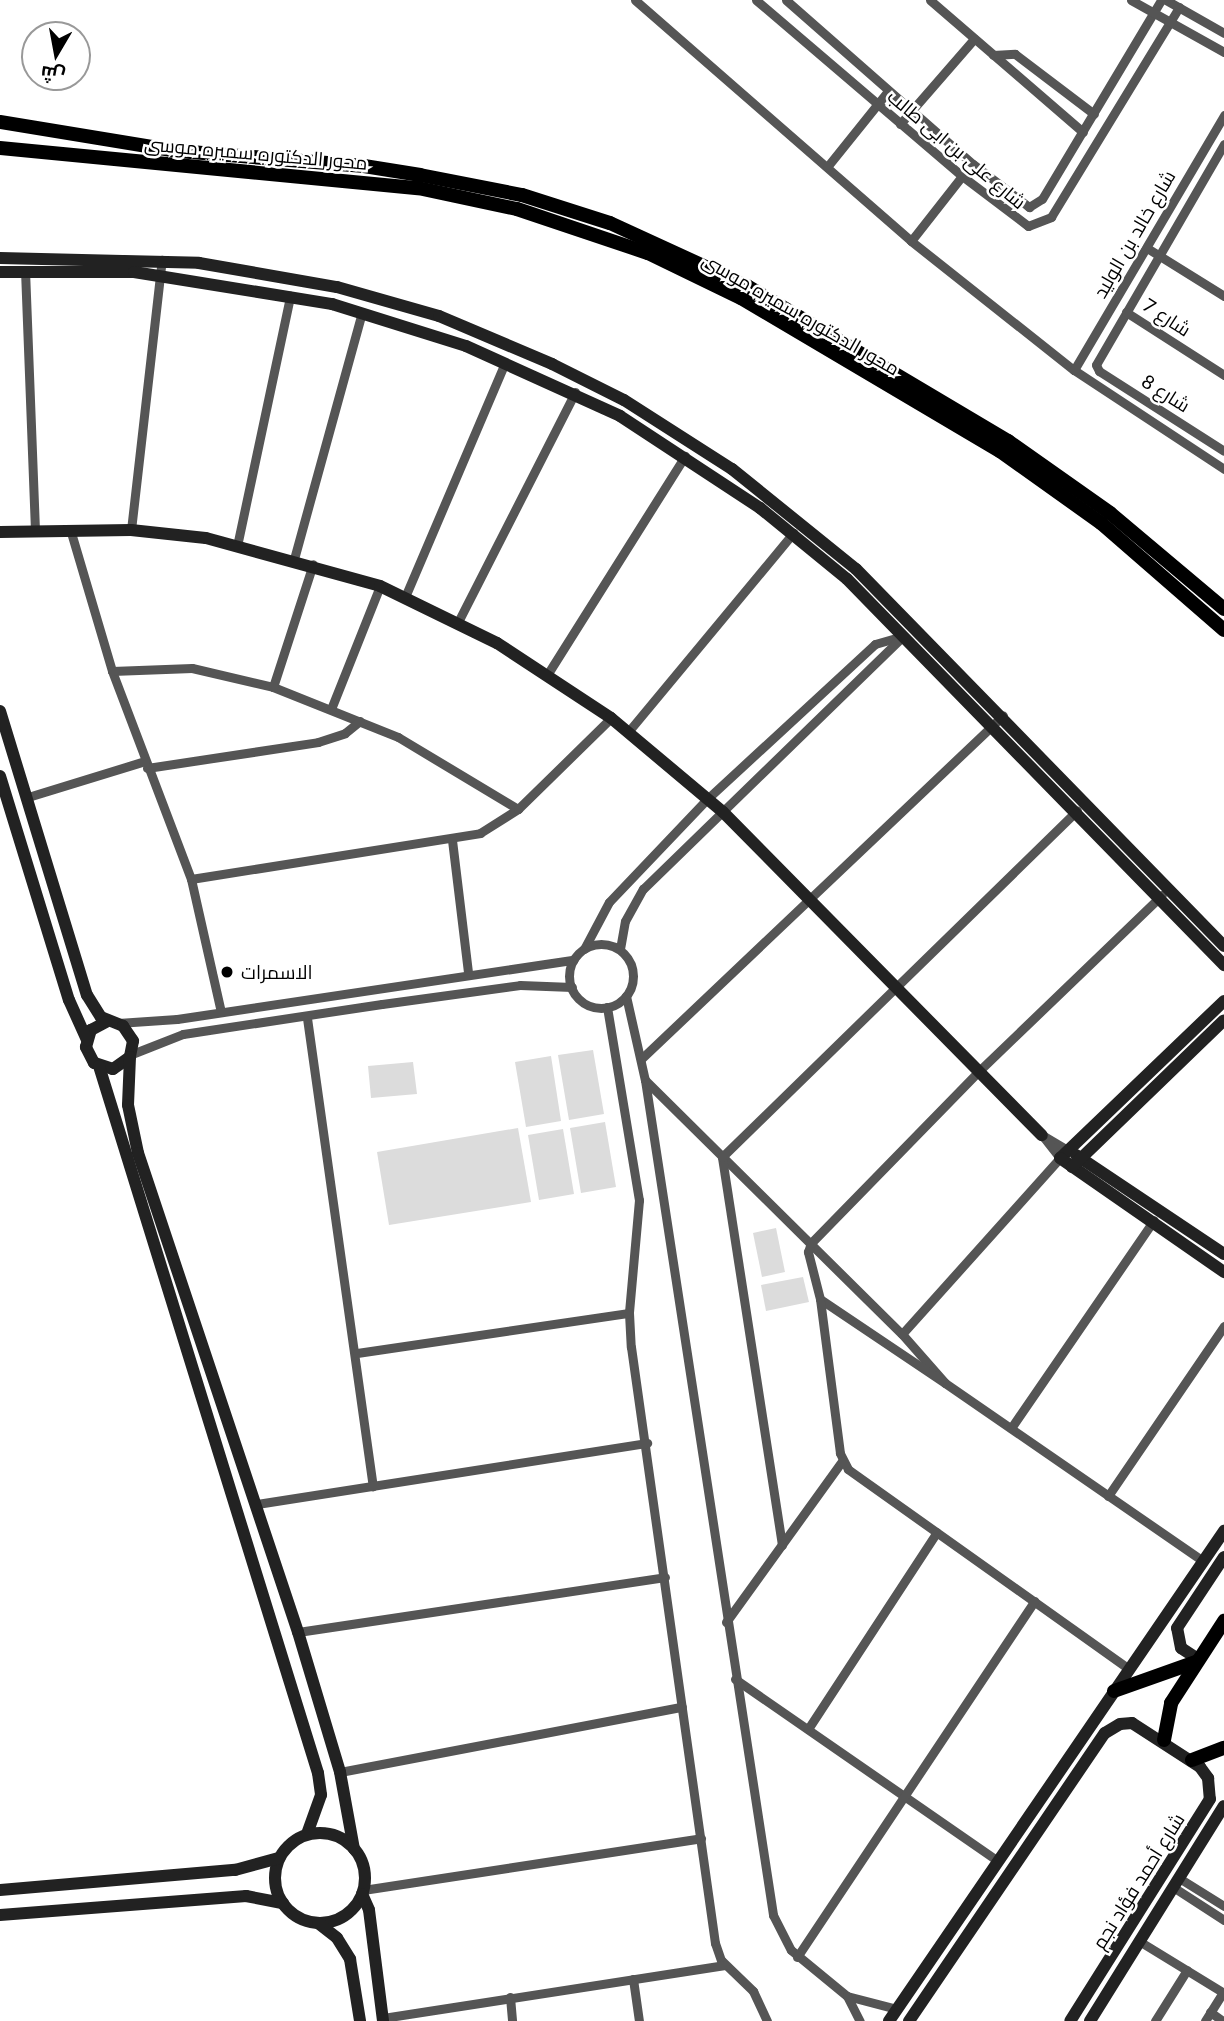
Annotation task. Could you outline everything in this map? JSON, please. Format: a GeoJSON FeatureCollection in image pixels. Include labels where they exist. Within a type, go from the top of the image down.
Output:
{"type":"FeatureCollection","features":[{"type":"Feature","properties":{"kind":"main road","name":"محور الدكتوره سميره موسى"},"geometry":{"type":"LineString","coordinates":[[0,122],[178,151],[364,166],[472,184],[567,208],[653,240],[747,286],[1008,441],[1110,513],[1224,610]]}},
{"type":"Feature","properties":{"kind":"main road","name":"محور الدكتوره سميره موسى"},"geometry":{"type":"LineString","coordinates":[[0,148],[418,188],[517,209],[648,253],[741,298],[1028,469],[1101,523],[1224,630]]}},
{"type":"Feature","properties":{"kind":"main road"},"geometry":{"type":"LineString","coordinates":[[1164,1740],[1168,1710],[1224,1621]]}},
{"type":"Feature","properties":{"kind":"main road"},"geometry":{"type":"LineString","coordinates":[[1114,1691],[1197,1660]]}},
{"type":"Feature","properties":{"kind":"main road"},"geometry":{"type":"LineString","coordinates":[[1192,1760],[1224,1748]]}},
{"type":"Feature","properties":{"kind":"street"},"geometry":{"type":"LineString","coordinates":[[635,0],[911,241],[1074,370],[1224,469]]}},
{"type":"Feature","properties":{"kind":"street","name":"شارع على بن ابى طالب"},"geometry":{"type":"LineString","coordinates":[[755,0],[876,105],[1020,223],[1044,223],[1179,7]]}},
{"type":"Feature","properties":{"kind":"street","name":"شارع على بن ابى طالب"},"geometry":{"type":"LineString","coordinates":[[786,0],[911,111],[1029,207],[1042,200],[1154,11],[1164,0]]}},
{"type":"Feature","properties":{"kind":"street"},"geometry":{"type":"LineString","coordinates":[[930,0],[1083,132]]}},
{"type":"Feature","properties":{"kind":"street"},"geometry":{"type":"LineString","coordinates":[[1130,0],[1224,52]]}},
{"type":"Feature","properties":{"kind":"street"},"geometry":{"type":"LineString","coordinates":[[1164,0],[1224,33]]}},
{"type":"Feature","properties":{"kind":"street"},"geometry":{"type":"LineString","coordinates":[[900,124],[974,39]]}},
{"type":"Feature","properties":{"kind":"street"},"geometry":{"type":"LineString","coordinates":[[993,55],[1014,54],[1094,114]]}},
{"type":"Feature","properties":{"kind":"street"},"geometry":{"type":"LineString","coordinates":[[827,167],[888,91]]}},
{"type":"Feature","properties":{"kind":"street"},"geometry":{"type":"LineString","coordinates":[[1102,100],[1116,109]]}},
{"type":"Feature","properties":{"kind":"street","name":"شارع خالد بن الوليد"},"geometry":{"type":"LineString","coordinates":[[1074,370],[1224,115]]}},
{"type":"Feature","properties":{"kind":"street","name":"شارع خالد بن الوليد"},"geometry":{"type":"LineString","coordinates":[[1097,360],[1224,144]]}},
{"type":"Feature","properties":{"kind":"street"},"geometry":{"type":"LineString","coordinates":[[911,241],[962,176]]}},
{"type":"Feature","properties":{"kind":"street"},"geometry":{"type":"LineString","coordinates":[[1147,248],[1224,296]]}},
{"type":"Feature","properties":{"kind":"street"},"geometry":{"type":"LineString","coordinates":[[0,258],[162,260],[294,277],[439,316],[552,364],[659,420],[769,497],[856,569],[914,624],[1171,887],[1224,946]]}},
{"type":"Feature","properties":{"kind":"street"},"geometry":{"type":"LineString","coordinates":[[131,530],[162,260]]}},
{"type":"Feature","properties":{"kind":"street"},"geometry":{"type":"LineString","coordinates":[[25,270],[35,528]]}},
{"type":"Feature","properties":{"kind":"street"},"geometry":{"type":"LineString","coordinates":[[0,272],[25,270],[160,276],[290,296],[362,312],[433,333],[575,393],[685,456],[793,533],[847,579],[1224,965]]}},
{"type":"Feature","properties":{"kind":"street"},"geometry":{"type":"LineString","coordinates":[[237,545],[290,296]]}},
{"type":"Feature","properties":{"kind":"street"},"geometry":{"type":"LineString","coordinates":[[294,559],[362,312]]}},
{"type":"Feature","properties":{"kind":"street","name":"شارع 7"},"geometry":{"type":"LineString","coordinates":[[1126,312],[1224,375]]}},
{"type":"Feature","properties":{"kind":"street"},"geometry":{"type":"LineString","coordinates":[[433,333],[439,316]]}},
{"type":"Feature","properties":{"kind":"street","name":"شارع 8"},"geometry":{"type":"LineString","coordinates":[[1097,360],[1099,372],[1224,451]]}},
{"type":"Feature","properties":{"kind":"street"},"geometry":{"type":"LineString","coordinates":[[405,597],[505,362]]}},
{"type":"Feature","properties":{"kind":"street"},"geometry":{"type":"LineString","coordinates":[[458,622],[575,393]]}},
{"type":"Feature","properties":{"kind":"street"},"geometry":{"type":"LineString","coordinates":[[547,675],[685,456]]}},
{"type":"Feature","properties":{"kind":"street"},"geometry":{"type":"LineString","coordinates":[[0,532],[35,528],[131,530],[237,545],[294,559],[380,586],[405,597],[458,622],[547,675],[611,718],[723,812],[981,1069],[1042,1135],[1064,1154],[1156,1218],[1224,1272]]}},
{"type":"Feature","properties":{"kind":"street"},"geometry":{"type":"LineString","coordinates":[[70,529],[112,671],[191,879],[221,1012]]}},
{"type":"Feature","properties":{"kind":"street"},"geometry":{"type":"LineString","coordinates":[[628,732],[793,533]]}},
{"type":"Feature","properties":{"kind":"street"},"geometry":{"type":"LineString","coordinates":[[273,687],[313,564]]}},
{"type":"Feature","properties":{"kind":"street"},"geometry":{"type":"LineString","coordinates":[[847,579],[856,569]]}},
{"type":"Feature","properties":{"kind":"street"},"geometry":{"type":"LineString","coordinates":[[331,709],[380,586]]}},
{"type":"Feature","properties":{"kind":"street"},"geometry":{"type":"LineString","coordinates":[[620,950],[625,921],[643,889],[914,624]]}},
{"type":"Feature","properties":{"kind":"street"},"geometry":{"type":"LineString","coordinates":[[626,996],[607,1007],[587,1004],[572,987],[574,960],[584,949],[608,902],[706,800],[874,644],[903,636]]}},
{"type":"Feature","properties":{"kind":"street"},"geometry":{"type":"LineString","coordinates":[[112,671],[192,668],[273,687],[360,720],[430,753],[518,809]]}},
{"type":"Feature","properties":{"kind":"street"},"geometry":{"type":"LineString","coordinates":[[0,711],[87,995],[112,1022],[131,1035],[128,1105],[138,1153],[212,1366],[340,1772],[355,1849],[364,1868],[363,1892],[369,1910],[383,2020],[510,1997],[725,1965]]}},
{"type":"Feature","properties":{"kind":"street"},"geometry":{"type":"LineString","coordinates":[[640,1059],[1003,715]]}},
{"type":"Feature","properties":{"kind":"street"},"geometry":{"type":"LineString","coordinates":[[191,879],[453,841],[489,828],[518,809],[611,718]]}},
{"type":"Feature","properties":{"kind":"street"},"geometry":{"type":"LineString","coordinates":[[28,797],[146,764],[318,742],[345,733],[360,720]]}},
{"type":"Feature","properties":{"kind":"street"},"geometry":{"type":"LineString","coordinates":[[0,776],[69,1000],[87,1040],[87,1053],[99,1066],[318,1773],[321,1795],[307,1834],[279,1858],[235,1870],[0,1890]]}},
{"type":"Feature","properties":{"kind":"street"},"geometry":{"type":"LineString","coordinates":[[722,1157],[896,984],[1086,802]]}},
{"type":"Feature","properties":{"kind":"street"},"geometry":{"type":"LineString","coordinates":[[453,841],[468,973]]}},
{"type":"Feature","properties":{"kind":"street"},"geometry":{"type":"LineString","coordinates":[[809,1245],[981,1069],[1171,887]]}},
{"type":"Feature","properties":{"kind":"street"},"geometry":{"type":"LineString","coordinates":[[584,949],[598,944],[620,950],[630,961],[633,975],[626,996],[645,1080],[773,1915],[780,1935],[797,1957],[847,1996],[897,2009]]}},
{"type":"Feature","properties":{"kind":"street"},"geometry":{"type":"LineString","coordinates":[[87,1040],[96,1026],[112,1022],[221,1012],[468,973],[574,960]]}},
{"type":"Feature","properties":{"kind":"street"},"geometry":{"type":"LineString","coordinates":[[99,1066],[113,1069],[131,1055],[183,1034],[520,985],[572,987]]}},
{"type":"Feature","properties":{"kind":"street"},"geometry":{"type":"LineString","coordinates":[[902,1334],[1064,1154],[1224,1001]]}},
{"type":"Feature","properties":{"kind":"street"},"geometry":{"type":"LineString","coordinates":[[607,1007],[639,1200],[629,1313],[716,1949],[725,1965],[753,1991],[767,2021]]}},
{"type":"Feature","properties":{"kind":"street"},"geometry":{"type":"LineString","coordinates":[[307,1018],[357,1353],[373,1486]]}},
{"type":"Feature","properties":{"kind":"street"},"geometry":{"type":"LineString","coordinates":[[1077,1163],[1224,1020]]}},
{"type":"Feature","properties":{"kind":"street"},"geometry":{"type":"LineString","coordinates":[[645,1080],[902,1334],[945,1383]]}},
{"type":"Feature","properties":{"kind":"street"},"geometry":{"type":"LineString","coordinates":[[722,1157],[782,1545]]}},
{"type":"Feature","properties":{"kind":"street"},"geometry":{"type":"LineString","coordinates":[[1156,1218],[1224,1254]]}},
{"type":"Feature","properties":{"kind":"street"},"geometry":{"type":"LineString","coordinates":[[1011,1428],[1156,1218]]}},
{"type":"Feature","properties":{"kind":"street"},"geometry":{"type":"LineString","coordinates":[[809,1245],[820,1299],[842,1461],[853,1474],[1129,1669]]}},
{"type":"Feature","properties":{"kind":"street"},"geometry":{"type":"LineString","coordinates":[[820,1299],[1203,1561]]}},
{"type":"Feature","properties":{"kind":"street"},"geometry":{"type":"LineString","coordinates":[[357,1353],[629,1313]]}},
{"type":"Feature","properties":{"kind":"street"},"geometry":{"type":"LineString","coordinates":[[1108,1496],[1224,1326]]}},
{"type":"Feature","properties":{"kind":"street"},"geometry":{"type":"LineString","coordinates":[[193,1373],[212,1366]]}},
{"type":"Feature","properties":{"kind":"street"},"geometry":{"type":"LineString","coordinates":[[257,1504],[647,1443]]}},
{"type":"Feature","properties":{"kind":"street"},"geometry":{"type":"LineString","coordinates":[[726,1622],[842,1461]]}},
{"type":"Feature","properties":{"kind":"street"},"geometry":{"type":"LineString","coordinates":[[889,2021],[1224,1531]]}},
{"type":"Feature","properties":{"kind":"street"},"geometry":{"type":"LineString","coordinates":[[808,1729],[937,1532]]}},
{"type":"Feature","properties":{"kind":"street"},"geometry":{"type":"LineString","coordinates":[[1197,1660],[1181,1648],[1177,1628],[1224,1557]]}},
{"type":"Feature","properties":{"kind":"street"},"geometry":{"type":"LineString","coordinates":[[298,1632],[665,1577]]}},
{"type":"Feature","properties":{"kind":"street"},"geometry":{"type":"LineString","coordinates":[[797,1957],[1034,1601]]}},
{"type":"Feature","properties":{"kind":"street"},"geometry":{"type":"LineString","coordinates":[[735,1679],[998,1861]]}},
{"type":"Feature","properties":{"kind":"street"},"geometry":{"type":"LineString","coordinates":[[340,1772],[682,1707]]}},
{"type":"Feature","properties":{"kind":"street"},"geometry":{"type":"LineString","coordinates":[[909,2021],[1105,1733],[1121,1724],[1132,1723],[1164,1740],[1192,1760]]}},
{"type":"Feature","properties":{"kind":"street","name":"شارع أحمد فؤاد نجم"},"geometry":{"type":"LineString","coordinates":[[1070,2021],[1208,1806],[1208,1778],[1192,1760]]}},
{"type":"Feature","properties":{"kind":"street","name":"شارع أحمد فؤاد نجم"},"geometry":{"type":"LineString","coordinates":[[1090,2021],[1224,1806]]}},
{"type":"Feature","properties":{"kind":"street"},"geometry":{"type":"LineString","coordinates":[[307,1834],[333,1835],[355,1849]]}},
{"type":"Feature","properties":{"kind":"street"},"geometry":{"type":"LineString","coordinates":[[318,1923],[340,1918],[363,1892],[701,1838]]}},
{"type":"Feature","properties":{"kind":"street"},"geometry":{"type":"LineString","coordinates":[[279,1858],[275,1881],[283,1903],[292,1913],[318,1923],[338,1938],[350,1959],[360,2021]]}},
{"type":"Feature","properties":{"kind":"street"},"geometry":{"type":"LineString","coordinates":[[1176,1883],[1224,1906]]}},
{"type":"Feature","properties":{"kind":"street"},"geometry":{"type":"LineString","coordinates":[[1176,1883],[1224,1920]]}},
{"type":"Feature","properties":{"kind":"street"},"geometry":{"type":"LineString","coordinates":[[0,1915],[246,1896],[283,1903]]}},
{"type":"Feature","properties":{"kind":"street"},"geometry":{"type":"LineString","coordinates":[[1139,1941],[1223,1992],[1207,2017],[1223,2021]]}},
{"type":"Feature","properties":{"kind":"street"},"geometry":{"type":"LineString","coordinates":[[1155,2021],[1187,1970]]}},
{"type":"Feature","properties":{"kind":"street"},"geometry":{"type":"LineString","coordinates":[[634,1979],[639,2021]]}},
{"type":"Feature","properties":{"kind":"street"},"geometry":{"type":"LineString","coordinates":[[847,1996],[860,2021]]}},
{"type":"Feature","properties":{"kind":"street"},"geometry":{"type":"LineString","coordinates":[[510,1997],[512,2021]]}},
{"type":"Feature","properties":{"kind":"shaded area"},"geometry":{"type":"Polygon","coordinates":[[[593,1050],[604,1114],[569,1120],[558,1055],[593,1050]]]}},
{"type":"Feature","properties":{"kind":"shaded area"},"geometry":{"type":"Polygon","coordinates":[[[551,1056],[561,1121],[526,1127],[515,1062],[551,1056]]]}},
{"type":"Feature","properties":{"kind":"shaded area"},"geometry":{"type":"Polygon","coordinates":[[[413,1062],[417,1094],[371,1098],[368,1066],[413,1062]]]}},
{"type":"Feature","properties":{"kind":"shaded area"},"geometry":{"type":"Polygon","coordinates":[[[605,1122],[616,1187],[581,1193],[570,1128],[605,1122]]]}},
{"type":"Feature","properties":{"kind":"shaded area"},"geometry":{"type":"Polygon","coordinates":[[[518,1128],[531,1202],[389,1225],[377,1152],[518,1128]]]}},
{"type":"Feature","properties":{"kind":"shaded area"},"geometry":{"type":"Polygon","coordinates":[[[563,1129],[574,1194],[539,1200],[528,1135],[563,1129]]]}},
{"type":"Feature","properties":{"kind":"shaded area"},"geometry":{"type":"Polygon","coordinates":[[[776,1228],[785,1272],[762,1277],[753,1233],[776,1228]]]}},
{"type":"Feature","properties":{"kind":"shaded area"},"geometry":{"type":"Polygon","coordinates":[[[803,1277],[809,1302],[766,1311],[761,1285],[803,1277]]]}},
{"type":"Feature","properties":{"kind":"place","name":"الاسمرات"},"geometry":{"type":"Point","coordinates":[227,972]}}]}
